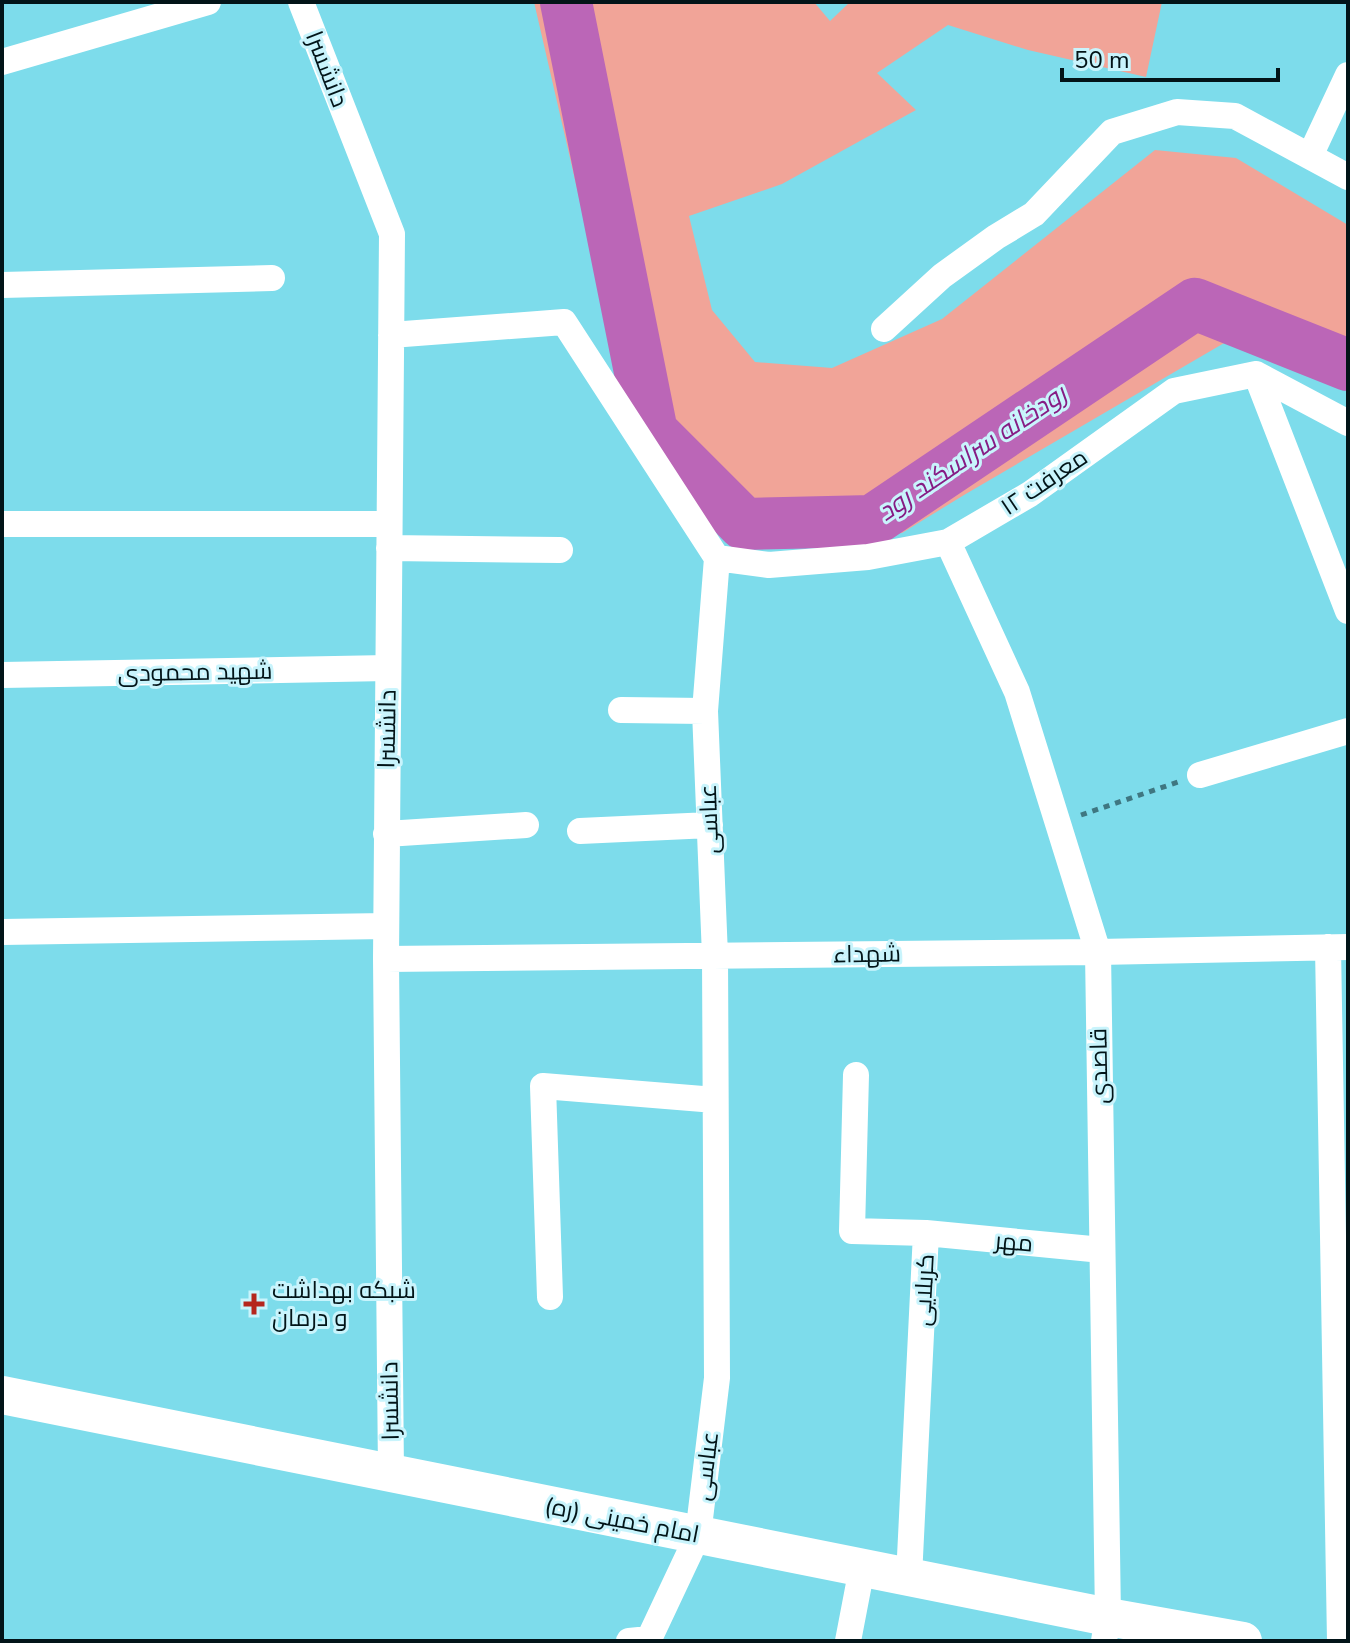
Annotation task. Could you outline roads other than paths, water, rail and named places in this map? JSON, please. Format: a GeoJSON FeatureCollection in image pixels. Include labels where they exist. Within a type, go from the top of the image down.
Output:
{"type":"FeatureCollection","features":[{"type":"Feature","properties":{"kind":"main road","name":"امام خمینی (ره)"},"geometry":{"type":"LineString","coordinates":[[2,1395],[909,1577],[1106,1629],[1243,1641]]}},
{"type":"Feature","properties":{"kind":"street"},"geometry":{"type":"LineString","coordinates":[[2,62],[208,2]]}},
{"type":"Feature","properties":{"kind":"street","name":"دانشسرا"},"geometry":{"type":"LineString","coordinates":[[301,2],[392,234],[386,834],[391,1473]]}},
{"type":"Feature","properties":{"kind":"street"},"geometry":{"type":"LineString","coordinates":[[1310,156],[1348,75]]}},
{"type":"Feature","properties":{"kind":"street"},"geometry":{"type":"LineString","coordinates":[[884,329],[942,276],[1034,214],[1112,132],[1177,112],[1235,116],[1348,177]]}},
{"type":"Feature","properties":{"kind":"street"},"geometry":{"type":"LineString","coordinates":[[2,285],[272,278]]}},
{"type":"Feature","properties":{"kind":"street"},"geometry":{"type":"LineString","coordinates":[[391,335],[564,322],[717,558]]}},
{"type":"Feature","properties":{"kind":"street"},"geometry":{"type":"LineString","coordinates":[[1256,374],[1348,423]]}},
{"type":"Feature","properties":{"kind":"street"},"geometry":{"type":"LineString","coordinates":[[1256,374],[1348,611]]}},
{"type":"Feature","properties":{"kind":"street","name":"معرفت ۱۲"},"geometry":{"type":"LineString","coordinates":[[717,558],[769,565],[868,557],[948,542],[1030,494],[1174,391],[1256,374]]}},
{"type":"Feature","properties":{"kind":"street"},"geometry":{"type":"LineString","coordinates":[[2,524],[389,536],[560,550]]}},
{"type":"Feature","properties":{"kind":"street","name":"قاصدی"},"geometry":{"type":"LineString","coordinates":[[948,542],[1017,692],[1098,952],[1106,1629]]}},
{"type":"Feature","properties":{"kind":"street","name":"عباسی"},"geometry":{"type":"LineString","coordinates":[[629,1641],[649,1639],[698,1535],[717,1378],[715,956],[705,711],[717,558]]}},
{"type":"Feature","properties":{"kind":"street","name":"شهید محمودی"},"geometry":{"type":"LineString","coordinates":[[2,675],[388,668]]}},
{"type":"Feature","properties":{"kind":"street"},"geometry":{"type":"LineString","coordinates":[[621,710],[705,711]]}},
{"type":"Feature","properties":{"kind":"street"},"geometry":{"type":"LineString","coordinates":[[1200,775],[1348,731]]}},
{"type":"Feature","properties":{"kind":"street"},"geometry":{"type":"LineString","coordinates":[[386,834],[526,825]]}},
{"type":"Feature","properties":{"kind":"street"},"geometry":{"type":"LineString","coordinates":[[580,831],[710,825]]}},
{"type":"Feature","properties":{"kind":"street"},"geometry":{"type":"LineString","coordinates":[[2,932],[386,926]]}},
{"type":"Feature","properties":{"kind":"street"},"geometry":{"type":"LineString","coordinates":[[1338,947],[1340,1641]]}},
{"type":"Feature","properties":{"kind":"street","name":"شهداء"},"geometry":{"type":"LineString","coordinates":[[386,959],[1338,947]]}},
{"type":"Feature","properties":{"kind":"street","name":"کربلایی"},"geometry":{"type":"LineString","coordinates":[[856,1075],[852,1231],[926,1233],[909,1577]]}},
{"type":"Feature","properties":{"kind":"street"},"geometry":{"type":"LineString","coordinates":[[550,1297],[543,1086],[715,1100]]}},
{"type":"Feature","properties":{"kind":"street","name":"مهر"},"geometry":{"type":"LineString","coordinates":[[926,1233],[1102,1250]]}},
{"type":"Feature","properties":{"kind":"street"},"geometry":{"type":"LineString","coordinates":[[848,1641],[862,1568]]}},
{"type":"Feature","properties":{"kind":"waterway","name":"رودخانه سراسکند رود"},"geometry":{"type":"LineString","coordinates":[[566,2],[652,432],[744,524],[872,521],[1195,304],[1348,365]]}},
{"type":"Feature","properties":{"kind":"place","name":"شبکه بهداشت و درمان"},"geometry":{"type":"Point","coordinates":[254,1304]}}]}
